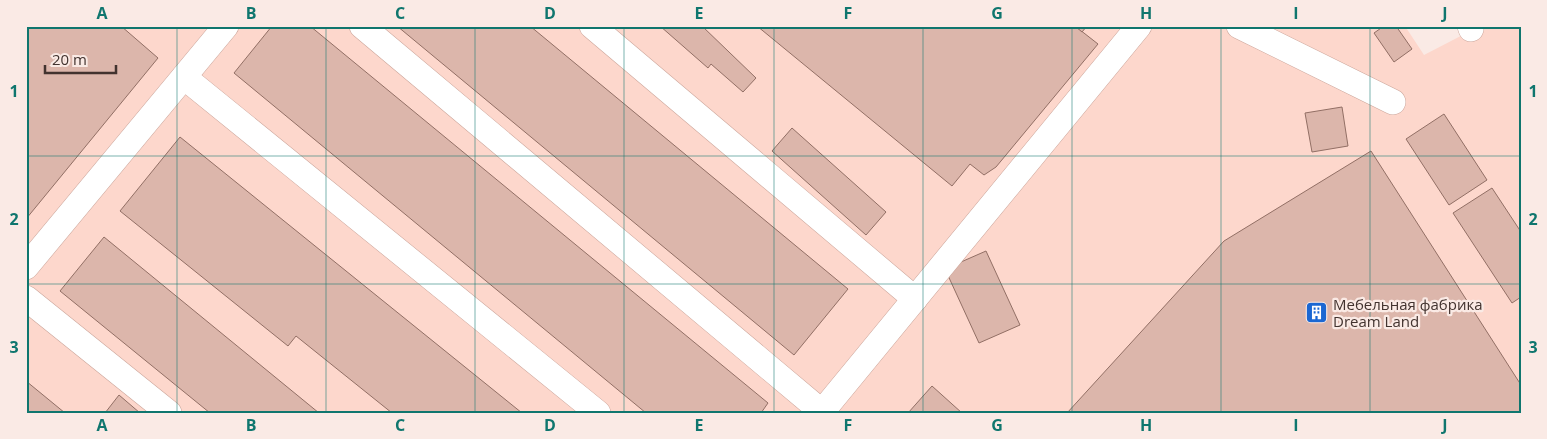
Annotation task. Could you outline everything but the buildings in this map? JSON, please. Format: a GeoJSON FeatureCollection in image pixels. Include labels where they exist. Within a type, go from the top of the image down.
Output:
{"type":"FeatureCollection","features":[{"type":"Feature","properties":{"kind":"lane"},"geometry":{"type":"LineString","coordinates":[[26,267],[226,26]]}},
{"type":"Feature","properties":{"kind":"lane"},"geometry":{"type":"LineString","coordinates":[[362,26],[822,412],[1138,26]]}},
{"type":"Feature","properties":{"kind":"lane"},"geometry":{"type":"LineString","coordinates":[[592,26],[915,299]]}},
{"type":"Feature","properties":{"kind":"lane"},"geometry":{"type":"LineString","coordinates":[[1239,26],[1393,102]]}},
{"type":"Feature","properties":{"kind":"lane"},"geometry":{"type":"LineString","coordinates":[[184,77],[598,413]]}},
{"type":"Feature","properties":{"kind":"lane"},"geometry":{"type":"LineString","coordinates":[[26,298],[169,413]]}},
{"type":"Feature","properties":{"kind":"shaded area"},"geometry":{"type":"Polygon","coordinates":[[[26,26],[1405,26],[1424,55],[1480,26],[1521,26],[1521,413],[26,413],[26,26]]]}},
{"type":"Feature","properties":{"kind":"place","name":"Мебельная фабрика Dream Land"},"geometry":{"type":"Point","coordinates":[1317,313]}}]}
